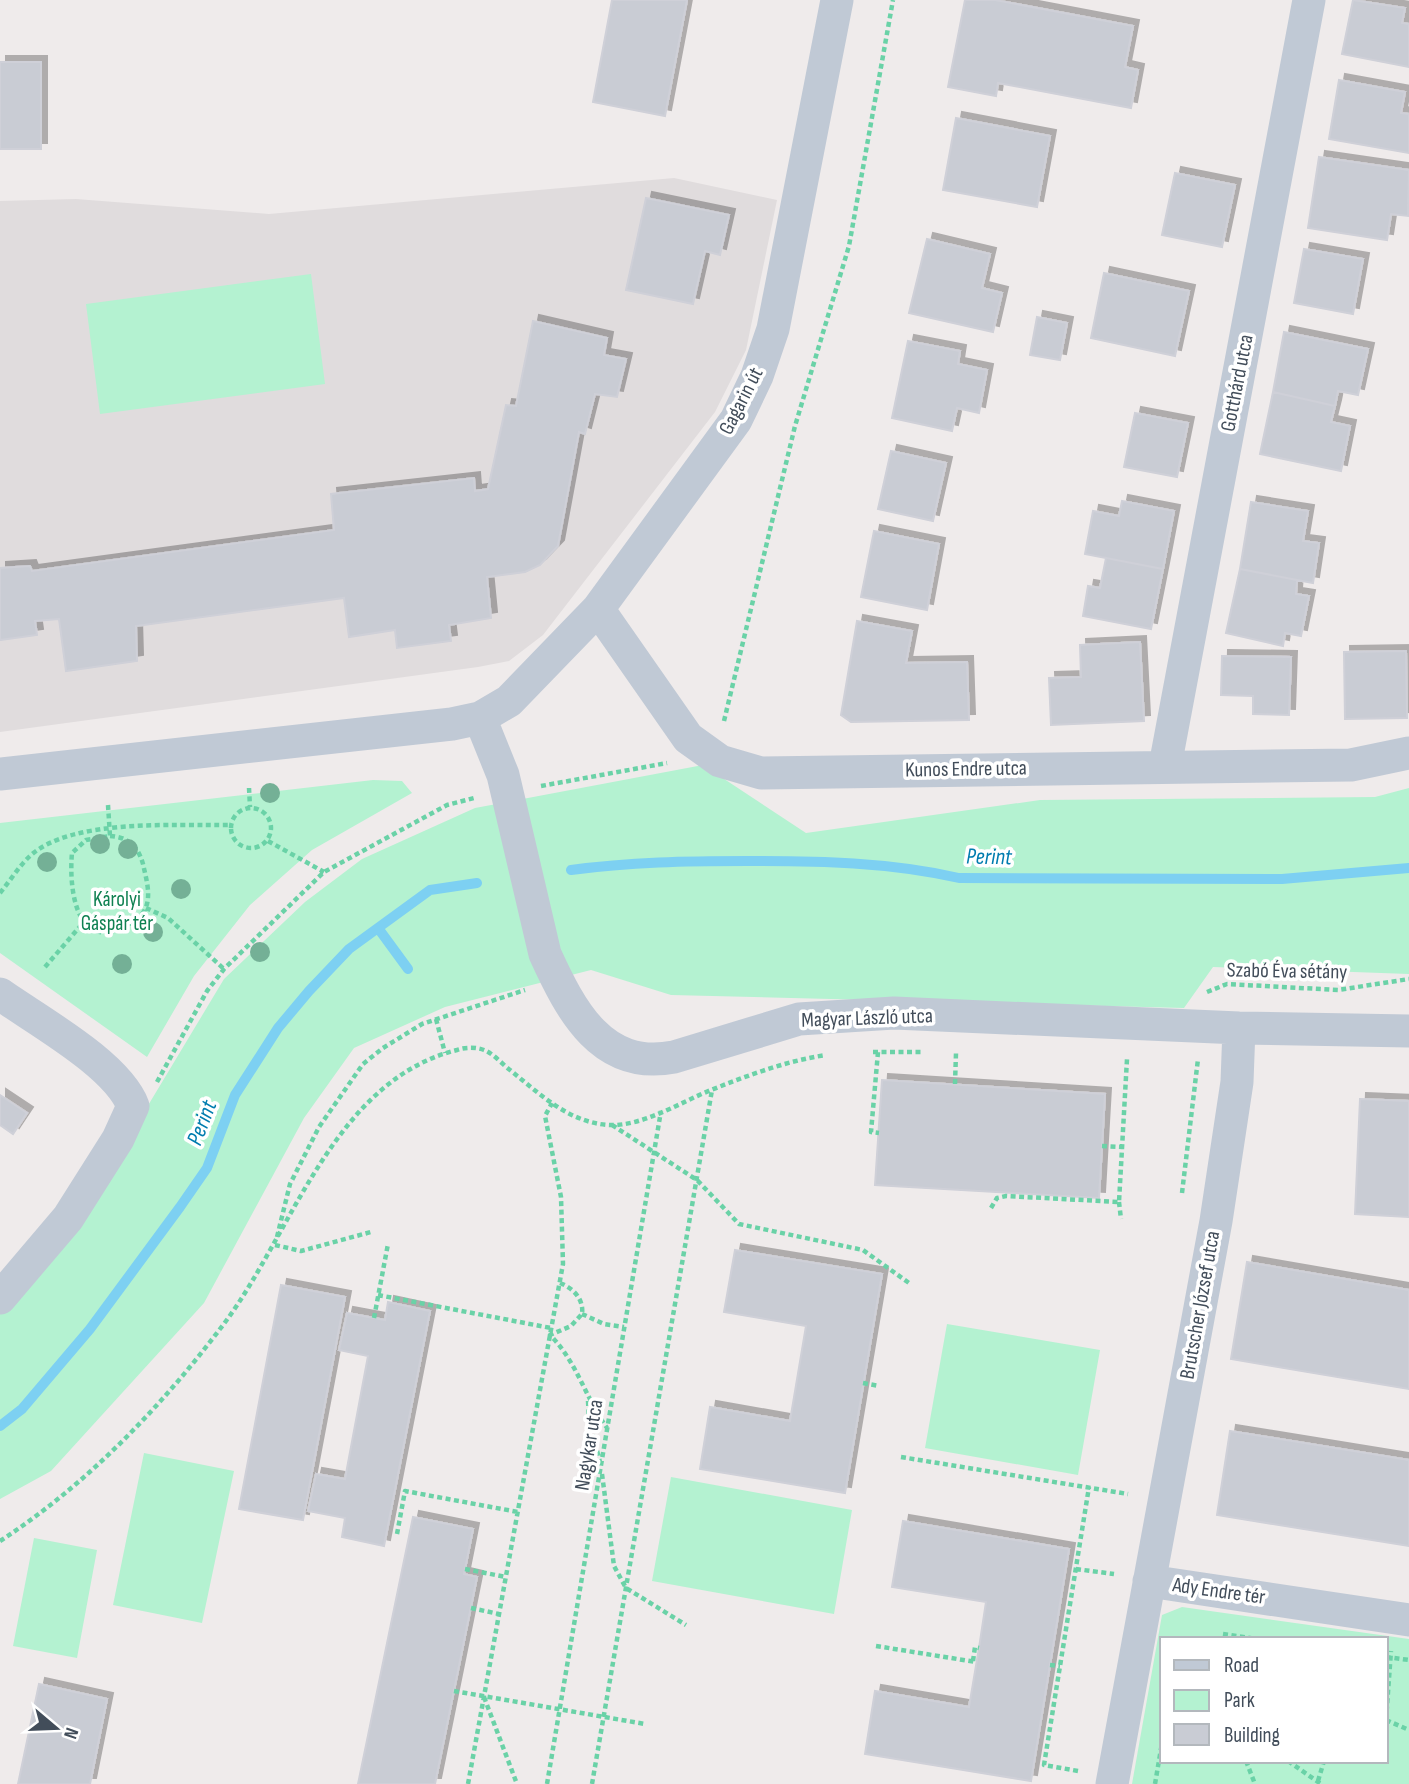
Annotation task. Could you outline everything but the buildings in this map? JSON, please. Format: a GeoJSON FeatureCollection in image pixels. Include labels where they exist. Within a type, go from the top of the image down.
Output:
{"type":"FeatureCollection","features":[{"type":"Feature","properties":{"kind":"street","name":"Gagarin út"},"geometry":{"type":"LineString","coordinates":[[480,718],[509,701],[598,609],[736,420],[757,376],[776,315],[837,0]]}},
{"type":"Feature","properties":{"kind":"street","name":"Gotthárd utca"},"geometry":{"type":"LineString","coordinates":[[1165,766],[1309,0]]}},
{"type":"Feature","properties":{"kind":"street","name":"Kunos Endre utca"},"geometry":{"type":"LineString","coordinates":[[598,609],[688,738],[720,761],[761,773],[1351,765],[1409,753]]}},
{"type":"Feature","properties":{"kind":"street"},"geometry":{"type":"LineString","coordinates":[[0,774],[452,724],[480,718]]}},
{"type":"Feature","properties":{"kind":"street","name":"Magyar László utca"},"geometry":{"type":"LineString","coordinates":[[480,718],[503,775],[505,795],[551,967],[592,1033],[611,1048],[642,1060],[674,1057],[799,1019],[853,1014],[894,1013],[1239,1028],[1409,1031]]}},
{"type":"Feature","properties":{"kind":"street"},"geometry":{"type":"LineString","coordinates":[[0,994],[105,1068],[128,1094],[133,1107],[118,1139],[68,1218],[0,1298]]}},
{"type":"Feature","properties":{"kind":"street","name":"Brutscher József utca"},"geometry":{"type":"LineString","coordinates":[[1149,1581],[1216,1221],[1237,1082],[1239,1028]]}},
{"type":"Feature","properties":{"kind":"street","name":"Ady Endre tér"},"geometry":{"type":"LineString","coordinates":[[1112,1784],[1149,1581],[1403,1619]]}},
{"type":"Feature","properties":{"kind":"path"},"geometry":{"type":"LineString","coordinates":[[133,1107],[147,1100],[206,991],[224,969],[324,872],[447,804],[712,755],[731,699],[795,426],[849,246],[893,0]]}},
{"type":"Feature","properties":{"kind":"path"},"geometry":{"type":"LineString","coordinates":[[249,788],[250,807]]}},
{"type":"Feature","properties":{"kind":"path"},"geometry":{"type":"LineString","coordinates":[[108,805],[110,836]]}},
{"type":"Feature","properties":{"kind":"path"},"geometry":{"type":"LineString","coordinates":[[250,807],[262,809],[270,818],[272,829],[268,841],[258,848],[247,848],[237,843],[230,825],[239,811],[250,807]]}},
{"type":"Feature","properties":{"kind":"path"},"geometry":{"type":"LineString","coordinates":[[0,894],[31,855],[47,845],[110,827],[230,825]]}},
{"type":"Feature","properties":{"kind":"path"},"geometry":{"type":"LineString","coordinates":[[123,837],[141,855],[148,888],[146,908],[140,917],[113,931],[92,930],[83,923],[77,912],[69,876],[72,853],[86,840],[123,837]]}},
{"type":"Feature","properties":{"kind":"path"},"geometry":{"type":"LineString","coordinates":[[268,841],[324,872]]}},
{"type":"Feature","properties":{"kind":"path"},"geometry":{"type":"LineString","coordinates":[[146,908],[168,918],[224,969]]}},
{"type":"Feature","properties":{"kind":"path"},"geometry":{"type":"LineString","coordinates":[[45,967],[83,923]]}},
{"type":"Feature","properties":{"kind":"path"},"geometry":{"type":"LineString","coordinates":[[275,1245],[290,1184],[332,1107],[371,1056],[422,1024],[551,967]]}},
{"type":"Feature","properties":{"kind":"path","name":"Szabó Éva sétány"},"geometry":{"type":"LineString","coordinates":[[1207,992],[1227,984],[1338,990],[1409,979]]}},
{"type":"Feature","properties":{"kind":"path"},"geometry":{"type":"LineString","coordinates":[[436,1020],[445,1054]]}},
{"type":"Feature","properties":{"kind":"path"},"geometry":{"type":"LineString","coordinates":[[0,1541],[31,1520],[76,1482],[151,1410],[225,1322],[275,1245],[342,1129],[368,1102],[395,1081],[445,1054],[471,1048],[487,1051],[552,1103],[587,1122],[612,1125],[661,1111],[769,1068],[838,1054]]}},
{"type":"Feature","properties":{"kind":"path"},"geometry":{"type":"LineString","coordinates":[[864,1052],[926,1052]]}},
{"type":"Feature","properties":{"kind":"path"},"geometry":{"type":"LineString","coordinates":[[878,1052],[871,1132],[878,1133]]}},
{"type":"Feature","properties":{"kind":"path"},"geometry":{"type":"LineString","coordinates":[[947,1052],[969,1053]]}},
{"type":"Feature","properties":{"kind":"path"},"geometry":{"type":"LineString","coordinates":[[955,1084],[956,1053]]}},
{"type":"Feature","properties":{"kind":"path"},"geometry":{"type":"LineString","coordinates":[[1114,1058],[1139,1059]]}},
{"type":"Feature","properties":{"kind":"path"},"geometry":{"type":"LineString","coordinates":[[1121,1219],[1119,1202],[1127,1059]]}},
{"type":"Feature","properties":{"kind":"path"},"geometry":{"type":"LineString","coordinates":[[1182,1194],[1198,1062],[1185,1061]]}},
{"type":"Feature","properties":{"kind":"path"},"geometry":{"type":"LineString","coordinates":[[592,1784],[712,1090]]}},
{"type":"Feature","properties":{"kind":"path"},"geometry":{"type":"LineString","coordinates":[[468,1784],[560,1283],[564,1218],[545,1116],[552,1103]]}},
{"type":"Feature","properties":{"kind":"path","name":"Nagykar utca"},"geometry":{"type":"LineString","coordinates":[[547,1784],[652,1151],[661,1111]]}},
{"type":"Feature","properties":{"kind":"path"},"geometry":{"type":"LineString","coordinates":[[612,1125],[697,1180],[739,1224],[863,1250],[909,1283]]}},
{"type":"Feature","properties":{"kind":"path"},"geometry":{"type":"LineString","coordinates":[[1102,1146],[1122,1147]]}},
{"type":"Feature","properties":{"kind":"path"},"geometry":{"type":"LineString","coordinates":[[991,1208],[997,1198],[1006,1196],[1119,1202]]}},
{"type":"Feature","properties":{"kind":"path"},"geometry":{"type":"LineString","coordinates":[[275,1245],[301,1251],[371,1232]]}},
{"type":"Feature","properties":{"kind":"path"},"geometry":{"type":"LineString","coordinates":[[373,1318],[388,1244]]}},
{"type":"Feature","properties":{"kind":"path"},"geometry":{"type":"LineString","coordinates":[[560,1283],[573,1291],[581,1301],[583,1314]]}},
{"type":"Feature","properties":{"kind":"path"},"geometry":{"type":"LineString","coordinates":[[378,1295],[551,1332],[571,1326],[583,1314]]}},
{"type":"Feature","properties":{"kind":"path"},"geometry":{"type":"LineString","coordinates":[[583,1314],[604,1324],[624,1327]]}},
{"type":"Feature","properties":{"kind":"path"},"geometry":{"type":"LineString","coordinates":[[551,1332],[566,1351],[588,1401],[607,1429]]}},
{"type":"Feature","properties":{"kind":"path"},"geometry":{"type":"LineString","coordinates":[[863,1383],[879,1386]]}},
{"type":"Feature","properties":{"kind":"path"},"geometry":{"type":"LineString","coordinates":[[588,1401],[589,1420],[601,1466],[614,1566],[626,1588],[686,1625]]}},
{"type":"Feature","properties":{"kind":"path"},"geometry":{"type":"LineString","coordinates":[[901,1457],[1128,1494]]}},
{"type":"Feature","properties":{"kind":"path"},"geometry":{"type":"LineString","coordinates":[[1078,1771],[1044,1765],[1089,1487]]}},
{"type":"Feature","properties":{"kind":"path"},"geometry":{"type":"LineString","coordinates":[[397,1534],[405,1491],[518,1512]]}},
{"type":"Feature","properties":{"kind":"path"},"geometry":{"type":"LineString","coordinates":[[465,1569],[506,1577]]}},
{"type":"Feature","properties":{"kind":"path"},"geometry":{"type":"LineString","coordinates":[[1076,1569],[1114,1574]]}},
{"type":"Feature","properties":{"kind":"path"},"geometry":{"type":"LineString","coordinates":[[471,1608],[499,1614]]}},
{"type":"Feature","properties":{"kind":"path"},"geometry":{"type":"LineString","coordinates":[[1403,1619],[1388,1657],[1409,1660]]}},
{"type":"Feature","properties":{"kind":"path"},"geometry":{"type":"LineString","coordinates":[[1223,1634],[1243,1637]]}},
{"type":"Feature","properties":{"kind":"path"},"geometry":{"type":"LineString","coordinates":[[876,1646],[975,1661],[975,1647],[979,1648]]}},
{"type":"Feature","properties":{"kind":"path"},"geometry":{"type":"LineString","coordinates":[[1050,1665],[1060,1666]]}},
{"type":"Feature","properties":{"kind":"path"},"geometry":{"type":"LineString","coordinates":[[454,1691],[645,1724]]}},
{"type":"Feature","properties":{"kind":"path"},"geometry":{"type":"LineString","coordinates":[[484,1697],[517,1784]]}},
{"type":"Feature","properties":{"kind":"path"},"geometry":{"type":"LineString","coordinates":[[1388,1721],[1409,1730]]}},
{"type":"Feature","properties":{"kind":"path"},"geometry":{"type":"LineString","coordinates":[[1155,1784],[1160,1755]]}},
{"type":"Feature","properties":{"kind":"path"},"geometry":{"type":"LineString","coordinates":[[1247,1763],[1255,1784]]}},
{"type":"Feature","properties":{"kind":"path"},"geometry":{"type":"LineString","coordinates":[[1290,1763],[1320,1783],[1324,1763]]}},
{"type":"Feature","properties":{"kind":"shaded area"},"geometry":{"type":"Polygon","coordinates":[[[674,178],[777,200],[746,350],[715,412],[543,635],[509,661],[478,667],[0,732],[0,640],[36,635],[35,621],[59,619],[66,671],[137,661],[136,626],[344,598],[349,637],[395,630],[397,648],[451,641],[449,625],[491,618],[487,577],[525,572],[540,565],[558,546],[579,432],[595,394],[617,397],[626,360],[604,355],[607,338],[533,321],[516,406],[506,406],[488,489],[331,495],[334,530],[32,571],[0,568],[0,201],[76,199],[269,214],[674,178]]]}},
{"type":"Feature","properties":{"kind":"green space"},"geometry":{"type":"Polygon","coordinates":[[[311,274],[325,384],[100,414],[86,304],[311,274]]]}},
{"type":"Feature","properties":{"kind":"green space"},"geometry":{"type":"Polygon","coordinates":[[[703,765],[806,833],[1040,800],[1375,797],[1409,788],[1409,974],[1213,967],[1184,1008],[671,995],[591,970],[445,1007],[354,1048],[304,1118],[204,1303],[51,1471],[0,1499],[0,1311],[87,1207],[224,979],[305,902],[362,859],[475,808],[703,765]]]}},
{"type":"Feature","properties":{"kind":"green space","name":"Károlyi Gáspár tér"},"geometry":{"type":"Polygon","coordinates":[[[373,780],[402,781],[412,793],[312,850],[250,905],[194,976],[147,1057],[0,953],[0,823],[373,780]]]}},
{"type":"Feature","properties":{"kind":"green space"},"geometry":{"type":"Polygon","coordinates":[[[947,1324],[1100,1350],[1078,1475],[925,1448],[947,1324]]]}},
{"type":"Feature","properties":{"kind":"green space"},"geometry":{"type":"Polygon","coordinates":[[[144,1453],[234,1471],[202,1623],[113,1605],[144,1453]]]}},
{"type":"Feature","properties":{"kind":"green space"},"geometry":{"type":"Polygon","coordinates":[[[671,1477],[852,1510],[834,1614],[652,1581],[671,1477]]]}},
{"type":"Feature","properties":{"kind":"green space"},"geometry":{"type":"Polygon","coordinates":[[[34,1538],[97,1550],[77,1658],[13,1646],[34,1538]]]}},
{"type":"Feature","properties":{"kind":"green space"},"geometry":{"type":"Polygon","coordinates":[[[1182,1607],[1409,1639],[1409,1784],[1132,1784],[1162,1615],[1182,1607]]]}},
{"type":"Feature","properties":{"kind":"waterway","name":"Perint"},"geometry":{"type":"LineString","coordinates":[[571,870],[659,862],[801,861],[880,866],[959,878],[1282,879],[1409,868]]}},
{"type":"Feature","properties":{"kind":"waterway","name":"Perint"},"geometry":{"type":"LineString","coordinates":[[0,1426],[22,1409],[90,1329],[180,1207],[207,1168],[235,1095],[278,1028],[309,991],[349,949],[430,890],[477,883]]}},
{"type":"Feature","properties":{"kind":"waterway"},"geometry":{"type":"LineString","coordinates":[[378,928],[408,969]]}}]}
